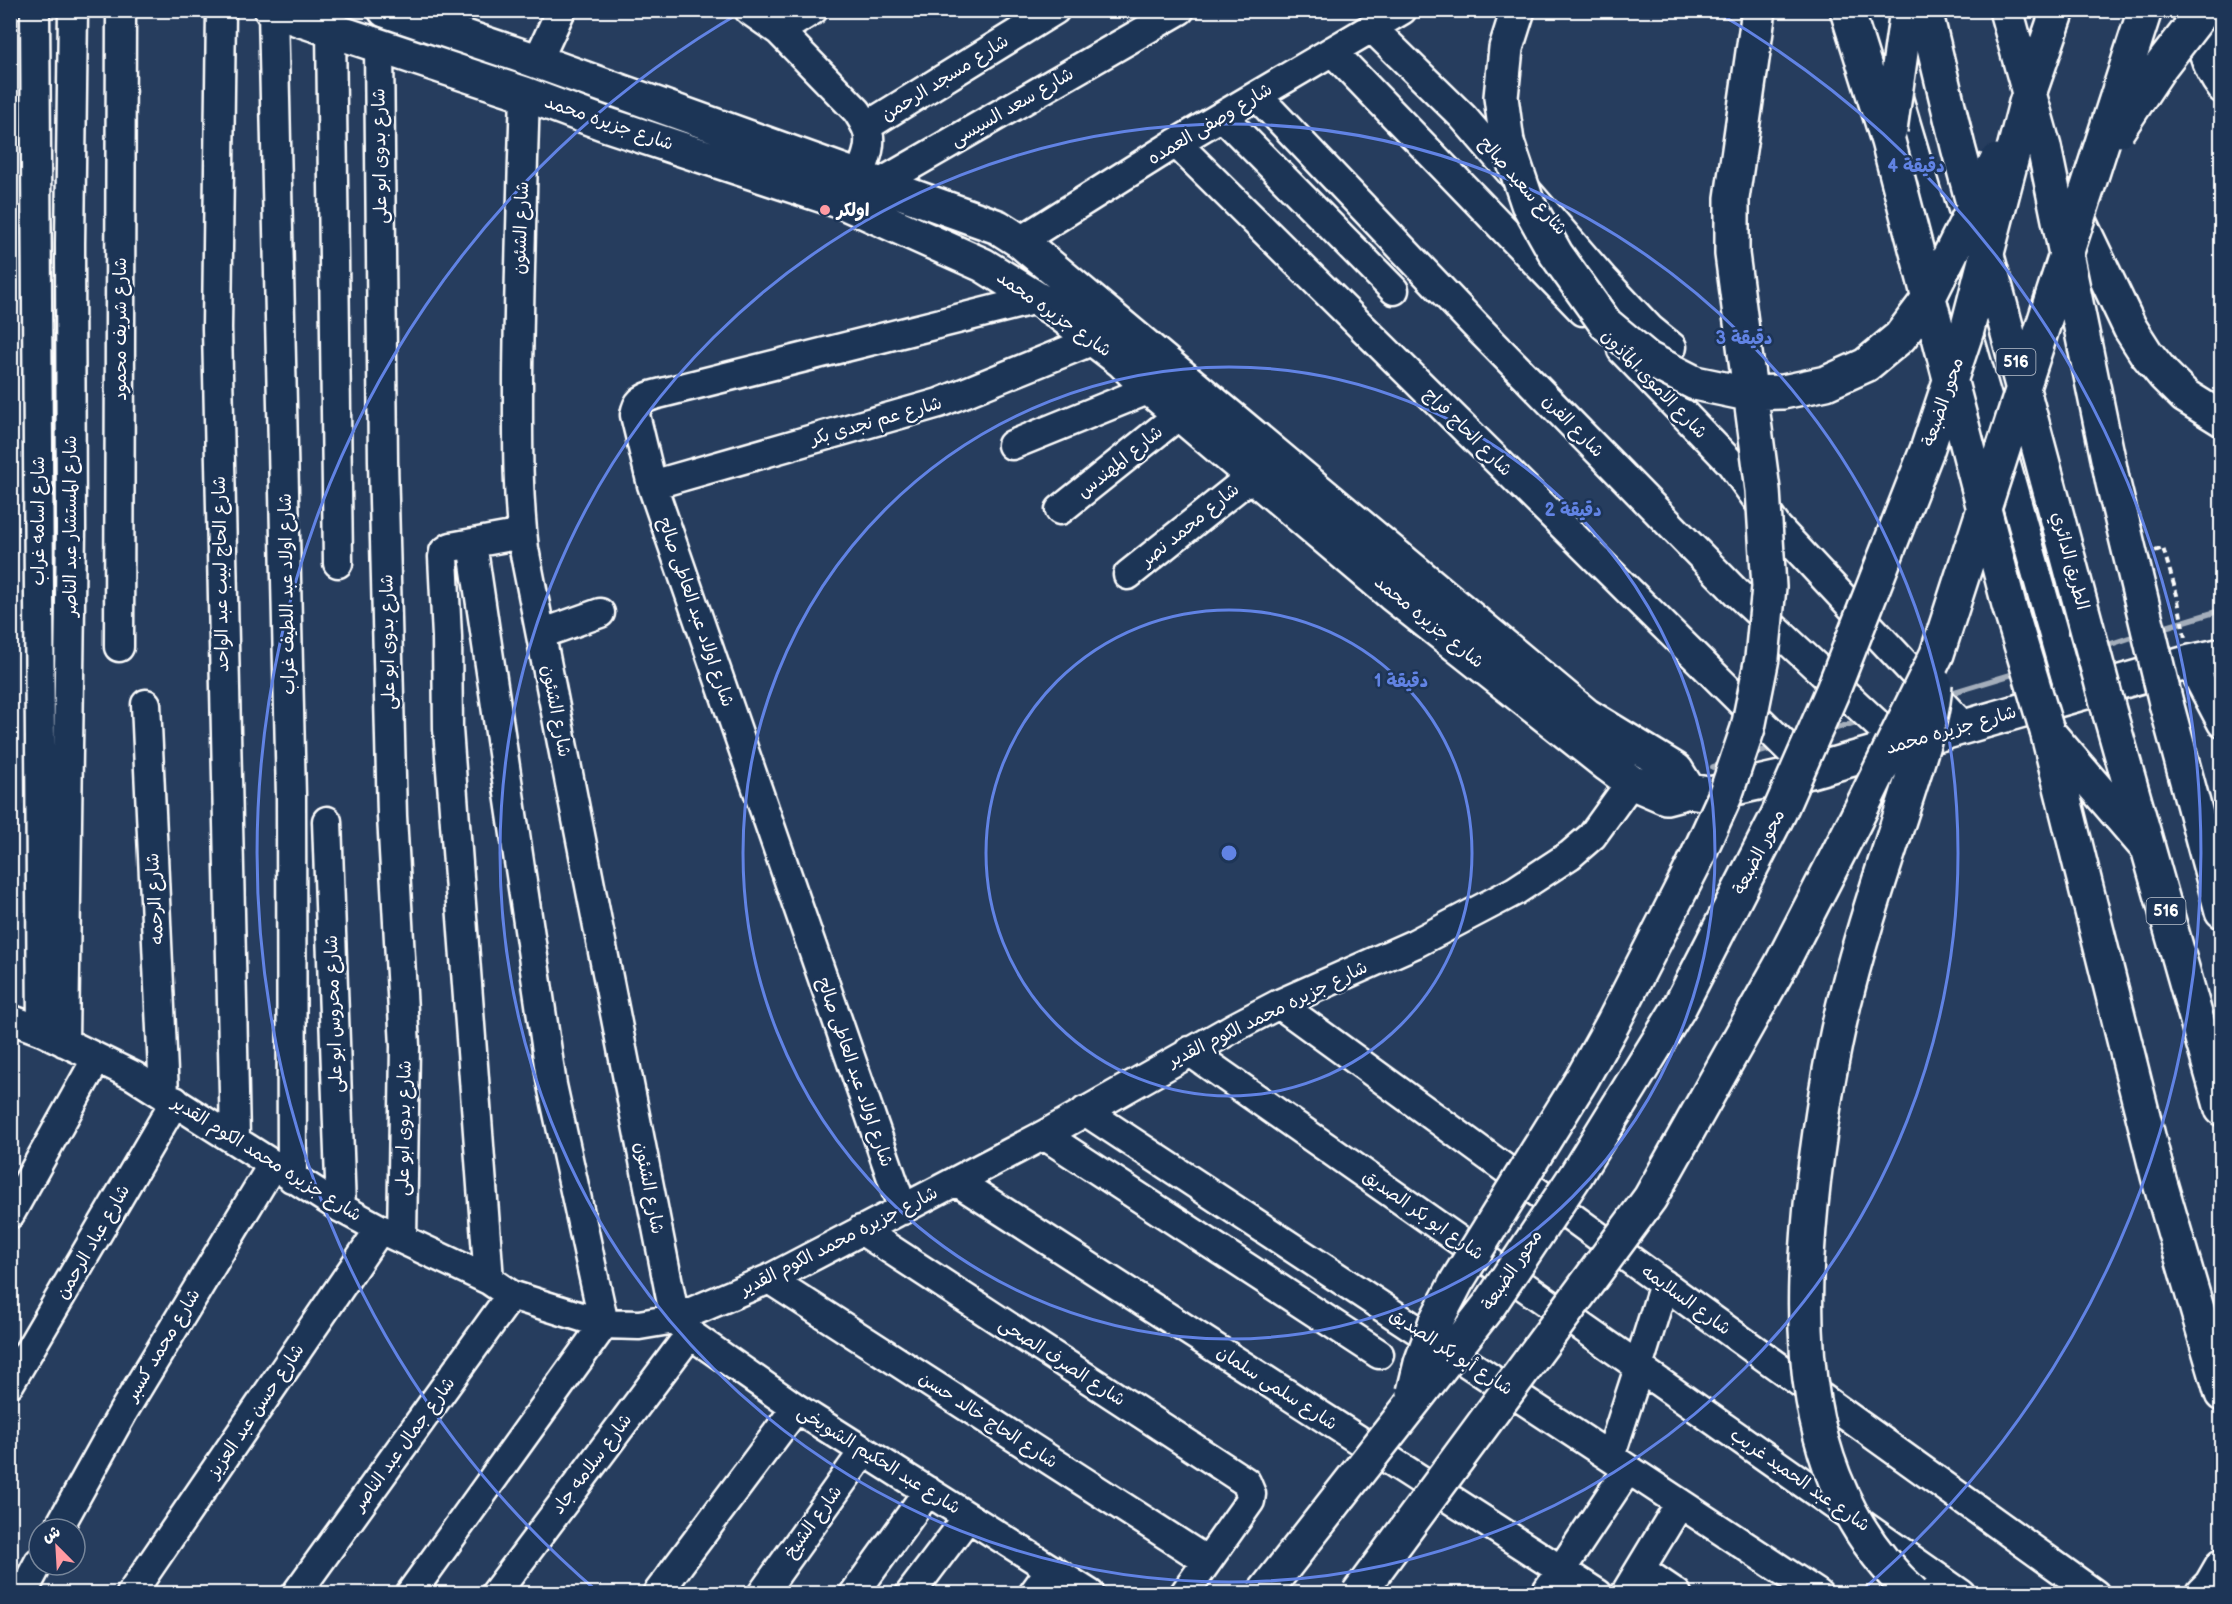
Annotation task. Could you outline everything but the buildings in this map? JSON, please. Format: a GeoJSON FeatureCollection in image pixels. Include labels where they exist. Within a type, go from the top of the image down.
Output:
{"type":"FeatureCollection","features":[{"type":"Feature","properties":{"kind":"main road"},"geometry":{"type":"LineString","coordinates":[[1518,10],[1506,48],[1501,97],[1507,142],[1528,204],[1556,254],[1606,324],[1648,359],[1695,383],[1743,393],[1783,392],[1826,383],[1866,365],[1900,337],[1927,301],[2026,103]]}},
{"type":"Feature","properties":{"kind":"main road"},"geometry":{"type":"LineString","coordinates":[[1410,1407],[1421,1363],[1436,1321],[1457,1281],[1582,1079],[1613,1023],[1720,806],[1748,728],[1762,658],[1769,586],[1763,490],[1732,254],[1732,198],[1759,10]]}},
{"type":"Feature","properties":{"kind":"main road"},"geometry":{"type":"LineString","coordinates":[[1847,10],[1888,141],[2009,605],[2046,731],[2158,1176],[2222,1394]]}},
{"type":"Feature","properties":{"kind":"main road"},"geometry":{"type":"LineString","coordinates":[[1888,141],[1907,10]]}},
{"type":"Feature","properties":{"kind":"main road","name":"الطريق الدائري"},"geometry":{"type":"LineString","coordinates":[[1925,10],[1958,147],[2110,714],[2222,1109]]}},
{"type":"Feature","properties":{"kind":"main road"},"geometry":{"type":"LineString","coordinates":[[2006,10],[2044,147],[2113,483],[2166,703],[2222,911]]}},
{"type":"Feature","properties":{"kind":"main road","name":"محور الضبعة"},"geometry":{"type":"LineString","coordinates":[[1263,1593],[1490,1304],[1576,1175],[1680,1006],[1779,813],[1833,690],[1928,450],[1967,330],[2026,103],[2058,10]]}},
{"type":"Feature","properties":{"kind":"main road"},"geometry":{"type":"LineString","coordinates":[[1358,1593],[1650,1198],[1782,963],[1937,654],[2145,10]]}},
{"type":"Feature","properties":{"kind":"main road"},"geometry":{"type":"LineString","coordinates":[[2092,173],[2154,77],[2204,10]]}},
{"type":"Feature","properties":{"kind":"main road","name":"شارع جزيره محمد"},"geometry":{"type":"LineString","coordinates":[[272,11],[525,94],[608,125],[860,188],[998,228],[1020,241],[1586,716],[1676,770],[1689,791]]}},
{"type":"Feature","properties":{"kind":"main road","name":"شارع جزيره محمد"},"geometry":{"type":"LineString","coordinates":[[404,14],[537,62],[860,188],[1055,310],[1123,362],[1150,389],[1392,594],[1631,782],[1666,797],[1689,791],[1709,794],[1811,771],[2211,655]]}},
{"type":"Feature","properties":{"kind":"main road"},"geometry":{"type":"LineString","coordinates":[[2044,147],[2130,327],[2146,353],[2185,396],[2222,419]]}},
{"type":"Feature","properties":{"kind":"main road"},"geometry":{"type":"LineString","coordinates":[[1914,1593],[1894,1575],[1871,1545],[1853,1517],[1834,1476],[1821,1442],[1812,1393],[1804,1314],[1809,1227],[1831,1068],[1849,984],[1925,737],[1934,695],[1937,654]]}},
{"type":"Feature","properties":{"kind":"main road"},"geometry":{"type":"LineString","coordinates":[[2046,731],[2150,851]]}},
{"type":"Feature","properties":{"kind":"main road"},"geometry":{"type":"LineString","coordinates":[[2202,1593],[2211,1585],[2222,1566]]}},
{"type":"Feature","properties":{"kind":"street","name":"شارع اسامه غراب"},"geometry":{"type":"LineString","coordinates":[[35,10],[53,1036]]}},
{"type":"Feature","properties":{"kind":"street","name":"شارع المستشار عبد الناصر"},"geometry":{"type":"LineString","coordinates":[[53,1036],[71,529],[70,243],[73,10]]}},
{"type":"Feature","properties":{"kind":"street","name":"شارع شريف محمود"},"geometry":{"type":"LineString","coordinates":[[119,647],[121,10]]}},
{"type":"Feature","properties":{"kind":"street","name":"شارع الحاج لبيب عبد الواحد"},"geometry":{"type":"LineString","coordinates":[[221,10],[217,328],[235,1138]]}},
{"type":"Feature","properties":{"kind":"street"},"geometry":{"type":"LineString","coordinates":[[537,62],[561,10]]}},
{"type":"Feature","properties":{"kind":"street"},"geometry":{"type":"LineString","coordinates":[[749,10],[779,31],[857,111],[867,126],[868,152],[860,188]]}},
{"type":"Feature","properties":{"kind":"street"},"geometry":{"type":"LineString","coordinates":[[779,31],[813,10]]}},
{"type":"Feature","properties":{"kind":"street","name":"شارع مسجد الرحمن"},"geometry":{"type":"LineString","coordinates":[[867,126],[1055,10]]}},
{"type":"Feature","properties":{"kind":"street","name":"شارع سعد السيسى"},"geometry":{"type":"LineString","coordinates":[[860,188],[1180,10]]}},
{"type":"Feature","properties":{"kind":"street","name":"شارع وصفى العمده"},"geometry":{"type":"LineString","coordinates":[[1020,241],[1176,143],[1402,10]]}},
{"type":"Feature","properties":{"kind":"street"},"geometry":{"type":"LineString","coordinates":[[1872,10],[1989,404],[2071,696]]}},
{"type":"Feature","properties":{"kind":"street"},"geometry":{"type":"LineString","coordinates":[[2199,10],[2202,49],[2222,89]]}},
{"type":"Feature","properties":{"kind":"street","name":"شارع اولاد عبد اللطيف غراب"},"geometry":{"type":"LineString","coordinates":[[272,11],[291,797],[282,1171]]}},
{"type":"Feature","properties":{"kind":"street","name":"شارع سعيد صالح"},"geometry":{"type":"LineString","coordinates":[[1372,28],[1463,117],[1603,279],[1650,329],[1672,347]]}},
{"type":"Feature","properties":{"kind":"street"},"geometry":{"type":"LineString","coordinates":[[331,30],[338,563]]}},
{"type":"Feature","properties":{"kind":"street","name":"شارع بدوى ابو على"},"geometry":{"type":"LineString","coordinates":[[379,45],[383,461],[392,816],[405,1046],[391,1234]]}},
{"type":"Feature","properties":{"kind":"street","name":"شارع الاموى المأذون"},"geometry":{"type":"LineString","coordinates":[[1332,51],[1730,462],[1777,527],[1964,727]]}},
{"type":"Feature","properties":{"kind":"street","name":"شارع الشئون"},"geometry":{"type":"LineString","coordinates":[[525,94],[518,318],[518,449],[522,534],[682,1327]]}},
{"type":"Feature","properties":{"kind":"street","name":"شارع الفرن"},"geometry":{"type":"LineString","coordinates":[[1257,96],[1475,325],[1738,594],[1900,745]]}},
{"type":"Feature","properties":{"kind":"street"},"geometry":{"type":"LineString","coordinates":[[1222,116],[1394,290]]}},
{"type":"Feature","properties":{"kind":"street","name":"شارع الحاج فراج"},"geometry":{"type":"LineString","coordinates":[[1176,143],[1811,771]]}},
{"type":"Feature","properties":{"kind":"street","name":"شارع اولاد عبد العاطى صالح"},"geometry":{"type":"LineString","coordinates":[[903,1210],[652,485],[635,415],[638,402],[643,399],[1037,299]]}},
{"type":"Feature","properties":{"kind":"street","name":"شارع عم نجدى بكر"},"geometry":{"type":"LineString","coordinates":[[652,485],[939,403],[1094,340]]}},
{"type":"Feature","properties":{"kind":"street"},"geometry":{"type":"LineString","coordinates":[[1012,445],[1150,389]]}},
{"type":"Feature","properties":{"kind":"street","name":"شارع المهندس"},"geometry":{"type":"LineString","coordinates":[[1060,510],[1180,414]]}},
{"type":"Feature","properties":{"kind":"street","name":"شارع محمد نصر"},"geometry":{"type":"LineString","coordinates":[[1128,575],[1253,475]]}},
{"type":"Feature","properties":{"kind":"street"},"geometry":{"type":"LineString","coordinates":[[500,1287],[448,739],[447,637],[442,557],[444,552],[451,547],[522,534]]}},
{"type":"Feature","properties":{"kind":"street"},"geometry":{"type":"LineString","coordinates":[[410,1593],[604,1324],[552,1085],[472,543]]}},
{"type":"Feature","properties":{"kind":"street"},"geometry":{"type":"LineString","coordinates":[[541,634],[600,614]]}},
{"type":"Feature","properties":{"kind":"street"},"geometry":{"type":"LineString","coordinates":[[2211,655],[2219,716]]}},
{"type":"Feature","properties":{"kind":"street","name":"شارع الرحمه"},"geometry":{"type":"LineString","coordinates":[[146,704],[169,1097]]}},
{"type":"Feature","properties":{"kind":"street","name":"شارع جزيره محمد الكوم القدير"},"geometry":{"type":"LineString","coordinates":[[11,1021],[53,1036],[134,1076],[342,1208],[500,1287],[604,1324],[682,1327],[861,1230],[1044,1136],[1189,1051],[1279,1004],[1414,944],[1515,891],[1570,855],[1592,836],[1631,782]]}},
{"type":"Feature","properties":{"kind":"street","name":"شارع محروس ابو على"},"geometry":{"type":"LineString","coordinates":[[327,821],[342,1208]]}},
{"type":"Feature","properties":{"kind":"street","name":"شارع السلايمه"},"geometry":{"type":"LineString","coordinates":[[1279,1004],[2095,1593]]}},
{"type":"Feature","properties":{"kind":"street","name":"شارع ابو بكر الصديق"},"geometry":{"type":"LineString","coordinates":[[1189,1051],[1638,1367]]}},
{"type":"Feature","properties":{"kind":"street"},"geometry":{"type":"LineString","coordinates":[[10,1214],[97,1058]]}},
{"type":"Feature","properties":{"kind":"street","name":"شارع عباد الرحمن"},"geometry":{"type":"LineString","coordinates":[[10,1383],[169,1097]]}},
{"type":"Feature","properties":{"kind":"street","name":"شارع أبو بكر الصديق"},"geometry":{"type":"LineString","coordinates":[[1085,1110],[1818,1593]]}},
{"type":"Feature","properties":{"kind":"street"},"geometry":{"type":"LineString","coordinates":[[1044,1136],[1379,1354]]}},
{"type":"Feature","properties":{"kind":"street","name":"شارع محمد كسبر"},"geometry":{"type":"LineString","coordinates":[[65,1517],[123,1412],[282,1171]]}},
{"type":"Feature","properties":{"kind":"street","name":"شارع سلمى سلمان"},"geometry":{"type":"LineString","coordinates":[[956,1181],[1598,1593]]}},
{"type":"Feature","properties":{"kind":"street","name":"شارع الصرف الصحى"},"geometry":{"type":"LineString","coordinates":[[861,1230],[1246,1482],[1251,1494],[1250,1502],[1207,1561]]}},
{"type":"Feature","properties":{"kind":"street","name":"شارع حسن عبد العزيز"},"geometry":{"type":"LineString","coordinates":[[131,1593],[391,1234]]}},
{"type":"Feature","properties":{"kind":"street","name":"شارع الحاج خالد حسن"},"geometry":{"type":"LineString","coordinates":[[769,1279],[1207,1561]]}},
{"type":"Feature","properties":{"kind":"street"},"geometry":{"type":"LineString","coordinates":[[1545,1593],[1561,1570],[1619,1463],[1638,1367],[1664,1284]]}},
{"type":"Feature","properties":{"kind":"street","name":"شارع جمال عبد الناصر"},"geometry":{"type":"LineString","coordinates":[[296,1593],[500,1287]]}},
{"type":"Feature","properties":{"kind":"street","name":"شارع عبد الحكيم الشويخى"},"geometry":{"type":"LineString","coordinates":[[682,1327],[796,1408],[1090,1593]]}},
{"type":"Feature","properties":{"kind":"street","name":"شارع سلامه جاد"},"geometry":{"type":"LineString","coordinates":[[495,1593],[682,1327]]}},
{"type":"Feature","properties":{"kind":"street","name":"شارع عبد الحميد غريب"},"geometry":{"type":"LineString","coordinates":[[1638,1367],[1961,1593]]}},
{"type":"Feature","properties":{"kind":"street"},"geometry":{"type":"LineString","coordinates":[[657,1593],[796,1408]]}},
{"type":"Feature","properties":{"kind":"street","name":"شارع الشيخ"},"geometry":{"type":"LineString","coordinates":[[762,1593],[864,1451]]}},
{"type":"Feature","properties":{"kind":"street"},"geometry":{"type":"LineString","coordinates":[[854,1593],[928,1491]]}},
{"type":"Feature","properties":{"kind":"street"},"geometry":{"type":"LineString","coordinates":[[1625,1593],[1680,1503]]}},
{"type":"Feature","properties":{"kind":"street"},"geometry":{"type":"LineString","coordinates":[[910,1593],[968,1516]]}},
{"type":"Feature","properties":{"kind":"street"},"geometry":{"type":"LineString","coordinates":[[1184,1593],[1207,1561]]}},
{"type":"Feature","properties":{"kind":"street"},"geometry":{"type":"LineString","coordinates":[[1033,1593],[1051,1569]]}},
{"type":"Feature","properties":{"kind":"street"},"geometry":{"type":"LineString","coordinates":[[1640,1569],[1677,1593]]}},
{"type":"Feature","properties":{"kind":"street"},"geometry":{"type":"LineString","coordinates":[[21,1593],[30,1577]]}},
{"type":"Feature","properties":{"kind":"path"},"geometry":{"type":"LineString","coordinates":[[2163,548],[2177,595],[2211,655]]}},
{"type":"Feature","properties":{"kind":"waterway"},"geometry":{"type":"LineString","coordinates":[[2159,629],[2222,610]]}},
{"type":"Feature","properties":{"kind":"waterway"},"geometry":{"type":"LineString","coordinates":[[2102,647],[2141,634]]}},
{"type":"Feature","properties":{"kind":"waterway"},"geometry":{"type":"LineString","coordinates":[[1944,695],[2020,672]]}},
{"type":"Feature","properties":{"kind":"waterway"},"geometry":{"type":"LineString","coordinates":[[1827,731],[1863,720]]}},
{"type":"Feature","properties":{"kind":"waterway"},"geometry":{"type":"LineString","coordinates":[[1749,755],[1777,747]]}},
{"type":"Feature","properties":{"kind":"waterway"},"geometry":{"type":"LineString","coordinates":[[1713,767],[1725,763]]}},
{"type":"Feature","properties":{"kind":"place","name":"اولكر"},"geometry":{"type":"Point","coordinates":[825,210]}}]}
